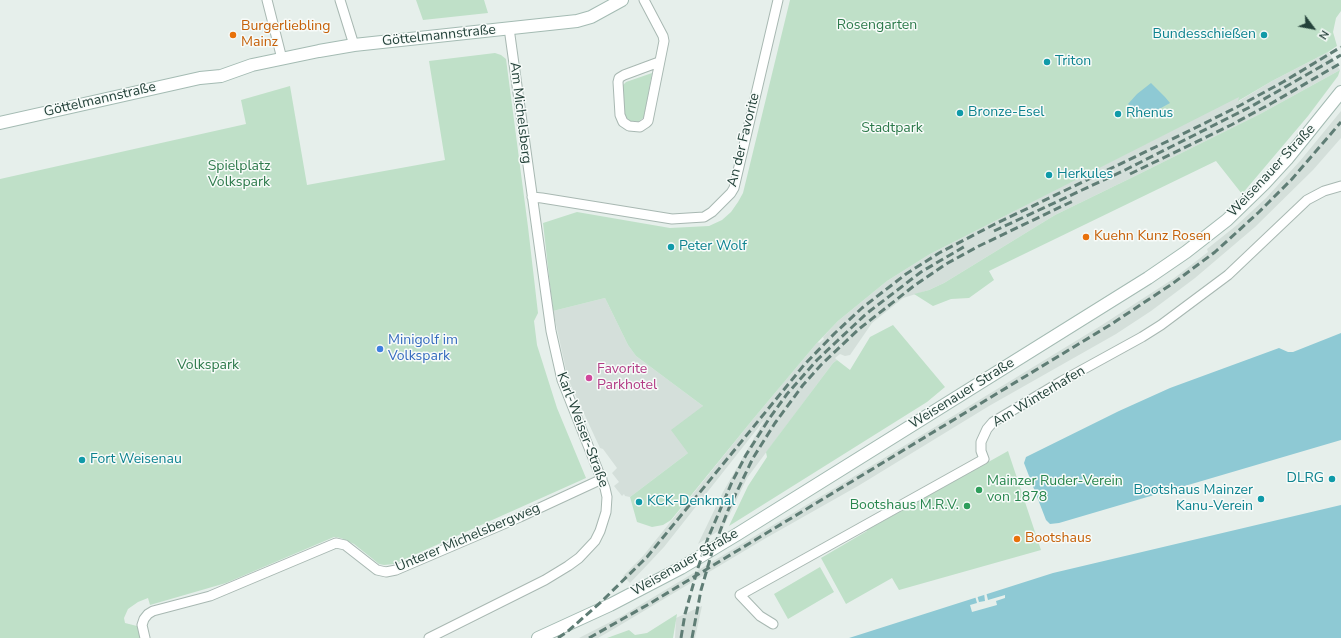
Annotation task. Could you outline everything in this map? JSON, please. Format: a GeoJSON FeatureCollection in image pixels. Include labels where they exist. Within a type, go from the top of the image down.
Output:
{"type":"FeatureCollection","features":[{"type":"Feature","properties":{"kind":"main road","name":"Göttelmannstraße"},"geometry":{"type":"LineString","coordinates":[[0,123],[200,78],[221,76],[252,65],[282,58],[354,45],[577,21],[591,16],[622,0]]}},
{"type":"Feature","properties":{"kind":"main road","name":"Weisenauer Straße"},"geometry":{"type":"LineString","coordinates":[[538,638],[607,607],[688,564],[1135,286],[1186,252],[1227,220],[1264,184],[1291,154],[1341,92]]}},
{"type":"Feature","properties":{"kind":"street"},"geometry":{"type":"LineString","coordinates":[[267,0],[282,58]]}},
{"type":"Feature","properties":{"kind":"street"},"geometry":{"type":"LineString","coordinates":[[340,0],[354,45]]}},
{"type":"Feature","properties":{"kind":"street"},"geometry":{"type":"LineString","coordinates":[[644,0],[664,39],[648,121],[640,127],[629,126],[623,122],[620,114],[619,78],[659,62]]}},
{"type":"Feature","properties":{"kind":"street","name":"An der Favorite"},"geometry":{"type":"LineString","coordinates":[[532,197],[672,219],[704,217],[712,212],[723,202],[734,188],[778,0]]}},
{"type":"Feature","properties":{"kind":"street","name":"Am Michelsberg"},"geometry":{"type":"LineString","coordinates":[[509,28],[532,197]]}},
{"type":"Feature","properties":{"kind":"street","name":"Am Winterhafen"},"geometry":{"type":"LineString","coordinates":[[773,624],[760,616],[740,596],[984,459],[981,451],[981,442],[993,422],[1161,325],[1228,275],[1307,200],[1324,191],[1341,186]]}},
{"type":"Feature","properties":{"kind":"street","name":"Karl-Weiser-Straße"},"geometry":{"type":"LineString","coordinates":[[429,638],[545,580],[568,566],[579,558],[595,541],[604,523],[607,497],[602,479],[568,397],[557,364],[532,197]]}},
{"type":"Feature","properties":{"kind":"street","name":"Unterer Michelsbergweg"},"geometry":{"type":"LineString","coordinates":[[145,638],[142,625],[144,619],[153,611],[210,596],[336,543],[345,545],[376,570],[386,572],[396,570],[520,517],[602,479]]}},
{"type":"Feature","properties":{"kind":"shaded area"},"geometry":{"type":"Polygon","coordinates":[[[1328,52],[1340,70],[1260,114],[1055,215],[944,283],[929,290],[903,298],[872,323],[850,355],[845,356],[840,354],[835,358],[837,360],[833,363],[747,478],[723,528],[698,544],[723,492],[765,419],[664,547],[630,583],[623,576],[643,556],[754,418],[816,344],[824,339],[823,337],[838,321],[887,281],[930,254],[1239,96],[1239,101],[1272,81],[1328,52]]]}},
{"type":"Feature","properties":{"kind":"shaded area"},"geometry":{"type":"Polygon","coordinates":[[[1341,111],[1341,138],[1313,170],[1255,227],[1195,278],[1151,311],[1116,334],[989,406],[858,486],[766,538],[612,630],[598,638],[579,638],[622,616],[853,477],[1102,325],[1173,279],[1208,252],[1207,249],[1237,225],[1266,198],[1300,161],[1341,111]]]}},
{"type":"Feature","properties":{"kind":"shaded area"},"geometry":{"type":"Polygon","coordinates":[[[605,298],[628,345],[636,356],[703,406],[688,453],[630,497],[625,496],[624,494],[622,496],[614,486],[619,482],[612,473],[617,468],[603,449],[600,448],[568,379],[553,311],[605,298]]]}},
{"type":"Feature","properties":{"kind":"shaded area"},"geometry":{"type":"Polygon","coordinates":[[[702,606],[695,638],[675,638],[676,618],[702,606]]]}},
{"type":"Feature","properties":{"kind":"green space"},"geometry":{"type":"Polygon","coordinates":[[[416,0],[484,0],[488,13],[423,20],[416,0]]]}},
{"type":"Feature","properties":{"kind":"green space","name":"Stadtpark"},"geometry":{"type":"Polygon","coordinates":[[[790,0],[1341,0],[1341,11],[1336,18],[1333,32],[1337,46],[1328,52],[1272,81],[1238,101],[1239,97],[930,254],[887,281],[838,321],[816,344],[671,520],[663,525],[652,527],[637,522],[630,497],[688,453],[671,430],[703,406],[636,356],[628,345],[605,298],[553,311],[543,223],[577,212],[670,228],[709,226],[722,220],[731,212],[743,193],[790,0]]]}},
{"type":"Feature","properties":{"kind":"green space","name":"Volkspark"},"geometry":{"type":"Polygon","coordinates":[[[495,53],[506,59],[538,313],[534,321],[537,345],[557,408],[586,478],[394,564],[379,564],[354,544],[341,538],[334,537],[226,583],[150,605],[148,598],[138,602],[128,609],[124,618],[125,623],[137,626],[140,630],[141,638],[0,638],[0,179],[246,124],[241,100],[290,86],[307,185],[445,160],[429,61],[495,53]]]}},
{"type":"Feature","properties":{"kind":"green space"},"geometry":{"type":"Polygon","coordinates":[[[1340,70],[1338,76],[1308,116],[1242,194],[1216,161],[989,271],[994,280],[969,298],[951,299],[933,306],[914,294],[929,290],[944,283],[1055,215],[1260,114],[1340,70]]]}},
{"type":"Feature","properties":{"kind":"green space"},"geometry":{"type":"Polygon","coordinates":[[[652,73],[644,117],[638,122],[630,121],[624,116],[623,85],[626,82],[652,73]]]}},
{"type":"Feature","properties":{"kind":"green space"},"geometry":{"type":"Polygon","coordinates":[[[893,325],[945,387],[927,402],[729,526],[748,486],[767,457],[766,452],[833,363],[837,360],[850,370],[870,337],[893,325]]]}},
{"type":"Feature","properties":{"kind":"green space","name":"Mainzer Ruder-Verein von 1878"},"geometry":{"type":"Polygon","coordinates":[[[1008,451],[1041,550],[899,590],[892,578],[846,604],[821,558],[867,530],[1008,451]]]}},
{"type":"Feature","properties":{"kind":"green space"},"geometry":{"type":"Polygon","coordinates":[[[820,567],[834,592],[788,619],[774,594],[820,567]]]}},
{"type":"Feature","properties":{"kind":"green space"},"geometry":{"type":"Polygon","coordinates":[[[677,614],[673,638],[607,638],[629,630],[635,635],[647,633],[677,614]]]}},
{"type":"Feature","properties":{"kind":"water"},"geometry":{"type":"Polygon","coordinates":[[[1151,83],[1170,103],[1152,113],[1144,114],[1128,104],[1137,94],[1151,83]]]}},
{"type":"Feature","properties":{"kind":"water"},"geometry":{"type":"Polygon","coordinates":[[[1341,333],[1341,440],[1059,523],[1050,524],[1046,520],[1024,463],[1026,457],[1119,411],[1170,388],[1279,348],[1288,352],[1293,352],[1341,333]]]}},
{"type":"Feature","properties":{"kind":"water"},"geometry":{"type":"Polygon","coordinates":[[[1341,505],[1341,638],[849,638],[1053,573],[1341,505]]]}},
{"type":"Feature","properties":{"kind":"pier"},"geometry":{"type":"Polygon","coordinates":[[[986,592],[988,600],[1005,595],[1005,598],[996,601],[997,605],[972,612],[970,605],[977,603],[975,596],[977,595],[979,602],[985,601],[984,593],[986,592]]]}},
{"type":"Feature","properties":{"kind":"railway"},"geometry":{"type":"LineString","coordinates":[[558,638],[601,602],[647,557],[804,365],[862,308],[906,274],[939,253],[995,224],[1239,106],[1283,82],[1341,47]]}},
{"type":"Feature","properties":{"kind":"railway"},"geometry":{"type":"LineString","coordinates":[[994,231],[1123,171],[1252,106],[1341,55]]}},
{"type":"Feature","properties":{"kind":"railway"},"geometry":{"type":"LineString","coordinates":[[1130,174],[1231,125],[1341,63]]}},
{"type":"Feature","properties":{"kind":"railway"},"geometry":{"type":"LineString","coordinates":[[589,638],[649,604],[1110,325],[1172,284],[1215,252],[1259,212],[1292,179],[1341,122]]}},
{"type":"Feature","properties":{"kind":"railway"},"geometry":{"type":"LineString","coordinates":[[692,638],[701,590],[712,552],[729,508],[753,458],[775,423],[803,385],[821,365],[859,329],[915,285],[946,264],[979,246],[1075,200]]}},
{"type":"Feature","properties":{"kind":"railway"},"geometry":{"type":"LineString","coordinates":[[681,638],[685,614],[697,571],[708,538],[732,482],[746,455],[787,394],[817,360],[866,314],[921,272],[967,245]]}},
{"type":"Feature","properties":{"kind":"place","name":"Burgerliebling Mainz"},"geometry":{"type":"Point","coordinates":[233,35]}},
{"type":"Feature","properties":{"kind":"place","name":"Bundesschießen"},"geometry":{"type":"Point","coordinates":[1264,35]}},
{"type":"Feature","properties":{"kind":"place","name":"Triton"},"geometry":{"type":"Point","coordinates":[1047,62]}},
{"type":"Feature","properties":{"kind":"place","name":"Bronze-Esel"},"geometry":{"type":"Point","coordinates":[960,113]}},
{"type":"Feature","properties":{"kind":"place","name":"Rhenus"},"geometry":{"type":"Point","coordinates":[1118,114]}},
{"type":"Feature","properties":{"kind":"place","name":"Herkules"},"geometry":{"type":"Point","coordinates":[1049,175]}},
{"type":"Feature","properties":{"kind":"place","name":"Kuehn Kunz Rosen"},"geometry":{"type":"Point","coordinates":[1086,237]}},
{"type":"Feature","properties":{"kind":"place","name":"Peter Wolf"},"geometry":{"type":"Point","coordinates":[671,247]}},
{"type":"Feature","properties":{"kind":"place","name":"Minigolf im Volkspark"},"geometry":{"type":"Point","coordinates":[380,349]}},
{"type":"Feature","properties":{"kind":"place","name":"Favorite Parkhotel"},"geometry":{"type":"Point","coordinates":[589,378]}},
{"type":"Feature","properties":{"kind":"place","name":"Fort Weisenau"},"geometry":{"type":"Point","coordinates":[82,460]}},
{"type":"Feature","properties":{"kind":"place","name":"DLRG"},"geometry":{"type":"Point","coordinates":[1332,479]}},
{"type":"Feature","properties":{"kind":"place","name":"Mainzer Ruder-Verein von 1878"},"geometry":{"type":"Point","coordinates":[979,490]}},
{"type":"Feature","properties":{"kind":"place","name":"Bootshaus Mainzer Kanu-Verein"},"geometry":{"type":"Point","coordinates":[1261,499]}},
{"type":"Feature","properties":{"kind":"place","name":"KCK-Denkmal"},"geometry":{"type":"Point","coordinates":[639,502]}},
{"type":"Feature","properties":{"kind":"place","name":"Bootshaus M.R.V."},"geometry":{"type":"Point","coordinates":[967,506]}},
{"type":"Feature","properties":{"kind":"place","name":"Bootshaus"},"geometry":{"type":"Point","coordinates":[1017,539]}},
{"type":"Feature","properties":{"kind":"park label","name":"Rosengarten"},"geometry":{"type":"Point","coordinates":[877,26]}},
{"type":"Feature","properties":{"kind":"park label","name":"Spielplatz Volkspark"},"geometry":{"type":"Point","coordinates":[239,176]}}]}
